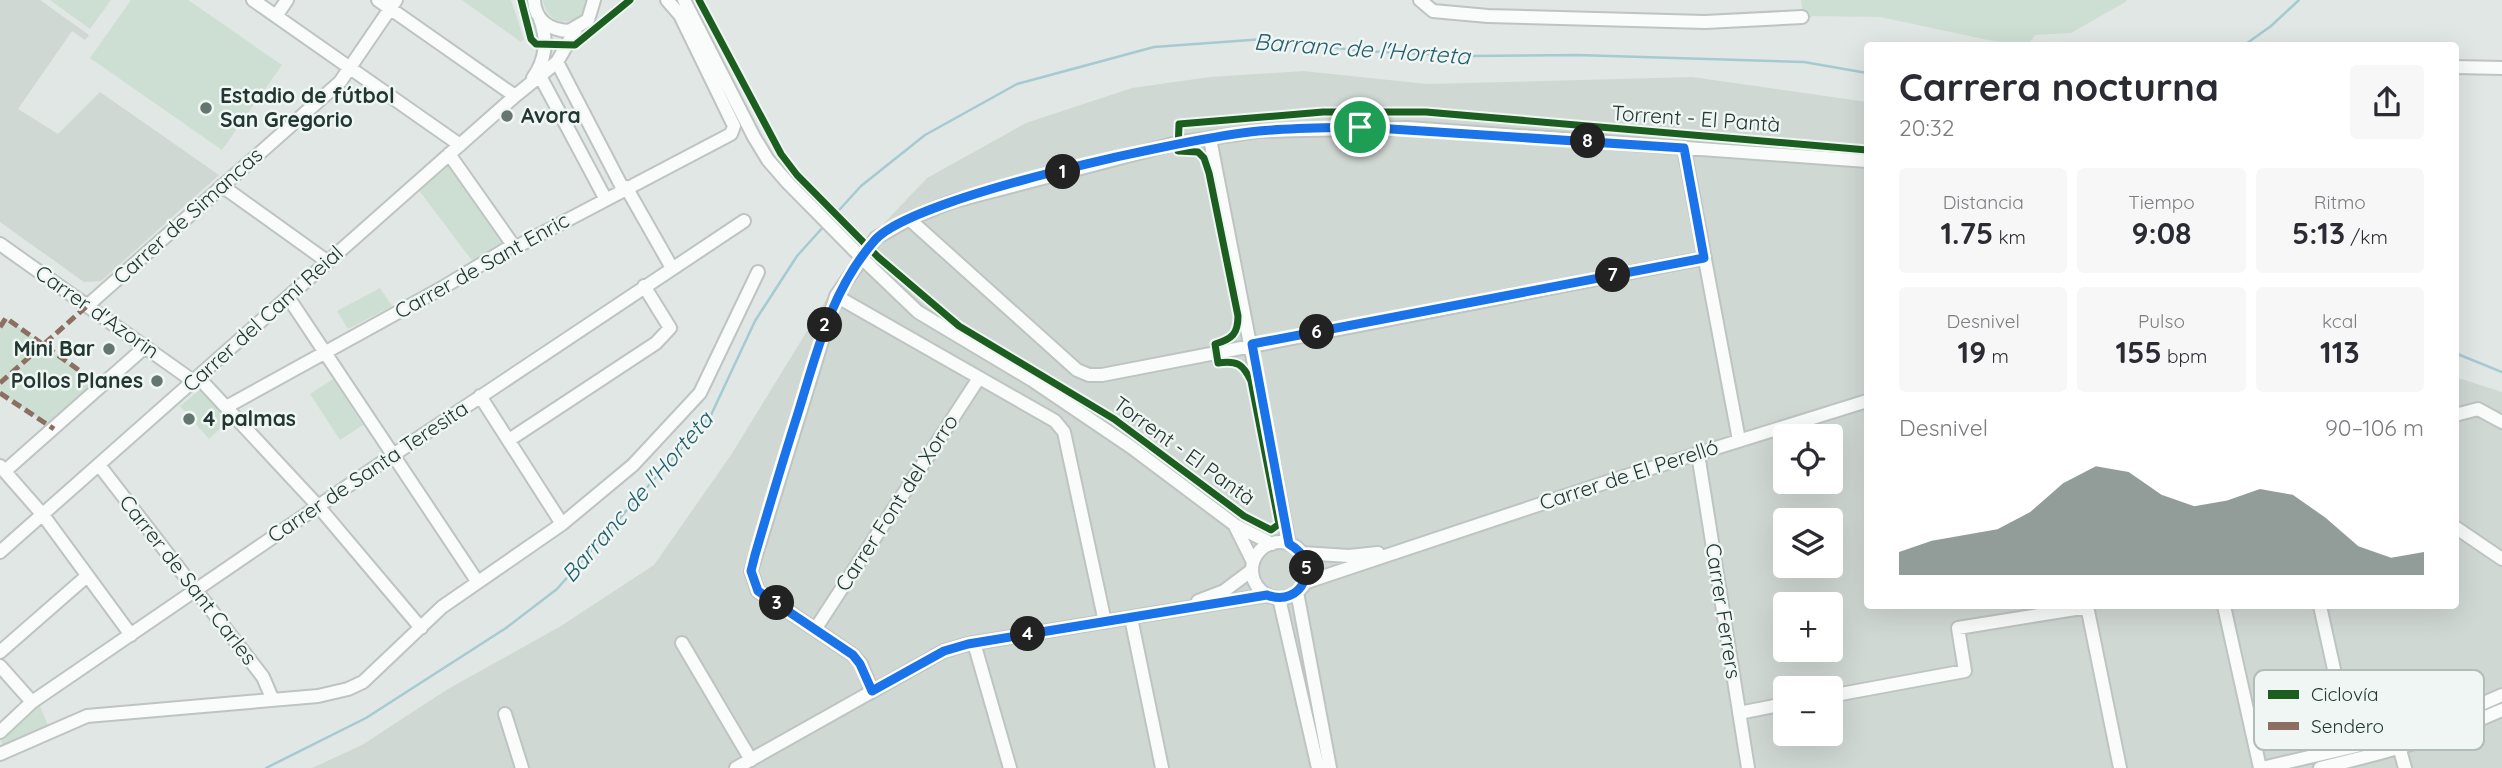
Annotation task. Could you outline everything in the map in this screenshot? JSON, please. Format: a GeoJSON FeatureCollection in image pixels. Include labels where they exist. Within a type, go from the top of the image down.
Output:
{"type":"FeatureCollection","features":[{"type":"Feature","properties":{"kind":"street"},"geometry":{"type":"LineString","coordinates":[[253,0],[460,145]]}},
{"type":"Feature","properties":{"kind":"street"},"geometry":{"type":"LineString","coordinates":[[276,16],[286,0]]}},
{"type":"Feature","properties":{"kind":"street"},"geometry":{"type":"LineString","coordinates":[[378,0],[393,4],[515,96]]}},
{"type":"Feature","properties":{"kind":"street","name":"Carrer del Camí Reial"},"geometry":{"type":"LineString","coordinates":[[527,86],[544,53],[544,31],[534,0]]}},
{"type":"Feature","properties":{"kind":"street","name":"Carrer del Camí Reial"},"geometry":{"type":"LineString","coordinates":[[0,552],[449,154],[557,62],[576,29],[592,14],[594,0]]}},
{"type":"Feature","properties":{"kind":"street","name":"Carrer de Sant Enric"},"geometry":{"type":"LineString","coordinates":[[228,406],[442,289],[513,245],[518,246],[731,134],[734,126],[680,15],[667,0]]}},
{"type":"Feature","properties":{"kind":"street"},"geometry":{"type":"LineString","coordinates":[[1420,1],[1433,11],[1488,16],[1705,22],[1802,17]]}},
{"type":"Feature","properties":{"kind":"street"},"geometry":{"type":"LineString","coordinates":[[684,3],[768,160],[918,312],[1065,402],[1131,447],[1235,526],[1272,544],[1289,544],[1302,553],[1307,568],[1301,588],[1330,768]]}},
{"type":"Feature","properties":{"kind":"street","name":"Carrer de Simancas"},"geometry":{"type":"LineString","coordinates":[[87,306],[340,82],[393,4]]}},
{"type":"Feature","properties":{"kind":"street"},"geometry":{"type":"LineString","coordinates":[[540,19],[558,31],[576,29]]}},
{"type":"Feature","properties":{"kind":"street"},"geometry":{"type":"LineString","coordinates":[[557,62],[672,268]]}},
{"type":"Feature","properties":{"kind":"street"},"geometry":{"type":"LineString","coordinates":[[2459,67],[2502,68]]}},
{"type":"Feature","properties":{"kind":"street"},"geometry":{"type":"LineString","coordinates":[[540,75],[605,198]]}},
{"type":"Feature","properties":{"kind":"street"},"geometry":{"type":"LineString","coordinates":[[872,691],[853,655],[758,591],[751,571],[836,296],[876,238],[909,219],[951,202],[1177,143],[1259,131],[1360,127],[1864,161]]}},
{"type":"Feature","properties":{"kind":"street"},"geometry":{"type":"LineString","coordinates":[[1210,139],[1289,544]]}},
{"type":"Feature","properties":{"kind":"street"},"geometry":{"type":"LineString","coordinates":[[1684,148],[1739,440]]}},
{"type":"Feature","properties":{"kind":"street"},"geometry":{"type":"LineString","coordinates":[[449,154],[513,245]]}},
{"type":"Feature","properties":{"kind":"street"},"geometry":{"type":"LineString","coordinates":[[222,186],[328,262]]}},
{"type":"Feature","properties":{"kind":"street"},"geometry":{"type":"LineString","coordinates":[[909,219],[1077,370],[1089,375],[1102,375],[1704,258]]}},
{"type":"Feature","properties":{"kind":"street","name":"Carrer de Santa Teresita"},"geometry":{"type":"LineString","coordinates":[[0,732],[32,702],[195,590],[644,286],[744,222]]}},
{"type":"Feature","properties":{"kind":"street","name":"Carrer d'Azorin"},"geometry":{"type":"LineString","coordinates":[[1,247],[196,379],[228,406],[318,506],[421,628]]}},
{"type":"Feature","properties":{"kind":"street"},"geometry":{"type":"LineString","coordinates":[[0,754],[87,716],[318,696],[348,689],[372,675],[442,607],[562,524],[620,478],[693,403],[716,363],[758,272]]}},
{"type":"Feature","properties":{"kind":"street"},"geometry":{"type":"LineString","coordinates":[[509,440],[656,343],[670,328],[644,286]]}},
{"type":"Feature","properties":{"kind":"street"},"geometry":{"type":"LineString","coordinates":[[836,296],[1055,421],[1064,432],[1105,622]]}},
{"type":"Feature","properties":{"kind":"street"},"geometry":{"type":"LineString","coordinates":[[288,297],[477,581]]}},
{"type":"Feature","properties":{"kind":"street"},"geometry":{"type":"LineString","coordinates":[[131,635],[43,515],[2,468],[145,347]]}},
{"type":"Feature","properties":{"kind":"street","name":"Carrer Font del Xorro"},"geometry":{"type":"LineString","coordinates":[[816,628],[979,378]]}},
{"type":"Feature","properties":{"kind":"street"},"geometry":{"type":"LineString","coordinates":[[480,397],[562,524]]}},
{"type":"Feature","properties":{"kind":"street","name":"Carrer de El Perelló"},"geometry":{"type":"LineString","coordinates":[[1301,588],[1392,552],[1864,402]]}},
{"type":"Feature","properties":{"kind":"street"},"geometry":{"type":"LineString","coordinates":[[2459,414],[2478,409],[2502,422]]}},
{"type":"Feature","properties":{"kind":"street","name":"Carrer Ferrers"},"geometry":{"type":"LineString","coordinates":[[1698,454],[1748,768]]}},
{"type":"Feature","properties":{"kind":"street","name":"Carrer de Sant Carles"},"geometry":{"type":"LineString","coordinates":[[99,465],[263,677],[272,698]]}},
{"type":"Feature","properties":{"kind":"street"},"geometry":{"type":"LineString","coordinates":[[1235,526],[1252,566],[1255,584],[1273,597],[1318,768]]}},
{"type":"Feature","properties":{"kind":"street"},"geometry":{"type":"LineString","coordinates":[[2459,530],[2502,559]]}},
{"type":"Feature","properties":{"kind":"street"},"geometry":{"type":"LineString","coordinates":[[1178,609],[1224,591],[1252,566],[1264,548],[1272,544]]}},
{"type":"Feature","properties":{"kind":"street","name":"Carrer de El Perelló"},"geometry":{"type":"LineString","coordinates":[[1302,553],[1349,556],[1392,552]]}},
{"type":"Feature","properties":{"kind":"street"},"geometry":{"type":"LineString","coordinates":[[0,652],[87,576]]}},
{"type":"Feature","properties":{"kind":"street"},"geometry":{"type":"LineString","coordinates":[[736,768],[944,651],[974,643],[1178,609],[1273,597],[1301,588]]}},
{"type":"Feature","properties":{"kind":"street"},"geometry":{"type":"LineString","coordinates":[[1843,694],[1965,671],[1958,628],[2070,609]]}},
{"type":"Feature","properties":{"kind":"street"},"geometry":{"type":"LineString","coordinates":[[2089,609],[2120,768]]}},
{"type":"Feature","properties":{"kind":"street"},"geometry":{"type":"LineString","coordinates":[[2225,609],[2254,737]]}},
{"type":"Feature","properties":{"kind":"street"},"geometry":{"type":"LineString","coordinates":[[2321,609],[2334,670]]}},
{"type":"Feature","properties":{"kind":"street"},"geometry":{"type":"LineString","coordinates":[[1131,618],[1162,768]]}},
{"type":"Feature","properties":{"kind":"street"},"geometry":{"type":"LineString","coordinates":[[682,643],[751,760]]}},
{"type":"Feature","properties":{"kind":"street"},"geometry":{"type":"LineString","coordinates":[[974,643],[1010,768]]}},
{"type":"Feature","properties":{"kind":"street"},"geometry":{"type":"LineString","coordinates":[[0,666],[32,702]]}},
{"type":"Feature","properties":{"kind":"street"},"geometry":{"type":"LineString","coordinates":[[2484,703],[2502,695]]}},
{"type":"Feature","properties":{"kind":"street"},"geometry":{"type":"LineString","coordinates":[[1739,713],[1773,706]]}},
{"type":"Feature","properties":{"kind":"street"},"geometry":{"type":"LineString","coordinates":[[2484,718],[2502,710]]}},
{"type":"Feature","properties":{"kind":"street"},"geometry":{"type":"LineString","coordinates":[[505,714],[522,768]]}},
{"type":"Feature","properties":{"kind":"street"},"geometry":{"type":"LineString","coordinates":[[2257,750],[2261,768],[2338,750]]}},
{"type":"Feature","properties":{"kind":"street"},"geometry":{"type":"LineString","coordinates":[[2320,768],[2400,750],[2405,768]]}},
{"type":"Feature","properties":{"kind":"shaded area"},"geometry":{"type":"Polygon","coordinates":[[[0,0],[40,0],[89,35],[85,40],[72,31],[18,109],[58,134],[100,92],[219,175],[101,281],[84,282],[0,222],[0,0]]]}},
{"type":"Feature","properties":{"kind":"shaded area"},"geometry":{"type":"Polygon","coordinates":[[[1303,71],[1427,84],[1692,77],[1864,102],[1864,609],[2459,609],[2459,378],[2502,392],[2502,768],[312,768],[362,745],[448,689],[561,626],[654,565],[731,455],[853,256],[927,178],[1026,123],[1132,88],[1210,77],[1303,71]]]}},
{"type":"Feature","properties":{"kind":"green space"},"geometry":{"type":"Polygon","coordinates":[[[50,0],[111,0],[90,29],[50,0]]]}},
{"type":"Feature","properties":{"kind":"green space","name":"Estadio de fútbol San Gregorio"},"geometry":{"type":"Polygon","coordinates":[[[131,0],[188,0],[282,65],[222,150],[90,58],[131,0]]]}},
{"type":"Feature","properties":{"kind":"green space"},"geometry":{"type":"Polygon","coordinates":[[[462,0],[511,0],[524,39],[521,42],[462,0]]]}},
{"type":"Feature","properties":{"kind":"green space"},"geometry":{"type":"Polygon","coordinates":[[[543,0],[588,0],[584,14],[564,22],[548,13],[543,0]]]}},
{"type":"Feature","properties":{"kind":"green space"},"geometry":{"type":"Polygon","coordinates":[[[1801,0],[2127,1],[2071,33],[2035,35],[2030,42],[1993,41],[1880,17],[1813,16],[1804,20],[1801,0]]]}},
{"type":"Feature","properties":{"kind":"green space"},"geometry":{"type":"Polygon","coordinates":[[[449,154],[509,240],[473,262],[415,185],[449,154]]]}},
{"type":"Feature","properties":{"kind":"green space"},"geometry":{"type":"Polygon","coordinates":[[[380,288],[392,306],[348,329],[337,311],[380,288]]]}},
{"type":"Feature","properties":{"kind":"green space"},"geometry":{"type":"Polygon","coordinates":[[[6,318],[101,386],[54,429],[0,393],[0,327],[6,318]]]}},
{"type":"Feature","properties":{"kind":"green space"},"geometry":{"type":"Polygon","coordinates":[[[333,379],[363,425],[340,440],[310,394],[333,379]]]}},
{"type":"Feature","properties":{"kind":"green space"},"geometry":{"type":"Polygon","coordinates":[[[201,389],[229,420],[209,439],[180,406],[201,389]]]}},
{"type":"Feature","properties":{"kind":"green space"},"geometry":{"type":"Polygon","coordinates":[[[39,704],[48,725],[3,746],[0,738],[39,704]]]}},
{"type":"Feature","properties":{"kind":"waterway","name":"Barranc de l'Horteta"},"geometry":{"type":"LineString","coordinates":[[2249,42],[2299,0]]}},
{"type":"Feature","properties":{"kind":"waterway","name":"Barranc de l'Horteta"},"geometry":{"type":"LineString","coordinates":[[831,219],[861,186],[925,135],[1017,84],[1154,47],[1264,39],[1362,51],[1470,56],[1577,55],[1804,62],[1864,72]]}},
{"type":"Feature","properties":{"kind":"waterway","name":"Barranc de l'Horteta"},"geometry":{"type":"LineString","coordinates":[[266,768],[366,718],[506,628],[557,589],[711,415],[755,321],[797,256],[824,226]]}},
{"type":"Feature","properties":{"kind":"waterway"},"geometry":{"type":"LineString","coordinates":[[2459,355],[2502,372]]}},
{"type":"Feature","properties":{"kind":"marked path"},"geometry":{"type":"LineString","coordinates":[[0,383],[87,306]]}},
{"type":"Feature","properties":{"kind":"marked path"},"geometry":{"type":"LineString","coordinates":[[0,327],[6,318],[101,386]]}},
{"type":"Feature","properties":{"kind":"marked path"},"geometry":{"type":"LineString","coordinates":[[0,393],[54,429]]}},
{"type":"Feature","properties":{"kind":"cycle path"},"geometry":{"type":"LineString","coordinates":[[521,0],[531,39],[536,44],[575,45],[630,0]]}},
{"type":"Feature","properties":{"kind":"cycle path","name":"Torrent - El Pantà"},"geometry":{"type":"LineString","coordinates":[[699,0],[781,154],[797,175],[878,257],[959,326],[1114,419],[1244,516],[1271,530],[1279,524],[1251,381],[1239,364],[1218,363],[1215,344],[1233,335],[1238,316],[1209,173],[1204,158],[1198,152],[1178,151],[1179,124],[1323,112],[1426,112],[1864,150]]}},
{"type":"Feature","properties":{"kind":"place","name":"Estadio de fútbol San Gregorio"},"geometry":{"type":"Point","coordinates":[206,108]}},
{"type":"Feature","properties":{"kind":"place","name":"Avora"},"geometry":{"type":"Point","coordinates":[507,116]}},
{"type":"Feature","properties":{"kind":"place","name":"Mini Bar"},"geometry":{"type":"Point","coordinates":[109,349]}},
{"type":"Feature","properties":{"kind":"place","name":"Pollos Planes"},"geometry":{"type":"Point","coordinates":[157,381]}},
{"type":"Feature","properties":{"kind":"place","name":"4 palmas"},"geometry":{"type":"Point","coordinates":[189,419]}},
{"type":"Feature","properties":{"kind":"route"},"geometry":{"type":"LineString","coordinates":[[1360,127],[1457,131],[1684,148],[1704,258],[1252,344],[1289,544],[1302,553],[1306,560],[1307,576],[1304,583],[1297,593],[1290,596],[1279,598],[1267,595],[968,644],[944,651],[872,691],[853,655],[758,591],[751,571],[755,555],[823,331],[844,281],[876,238],[909,219],[951,202],[1177,143],[1259,131],[1360,127]]}}]}
